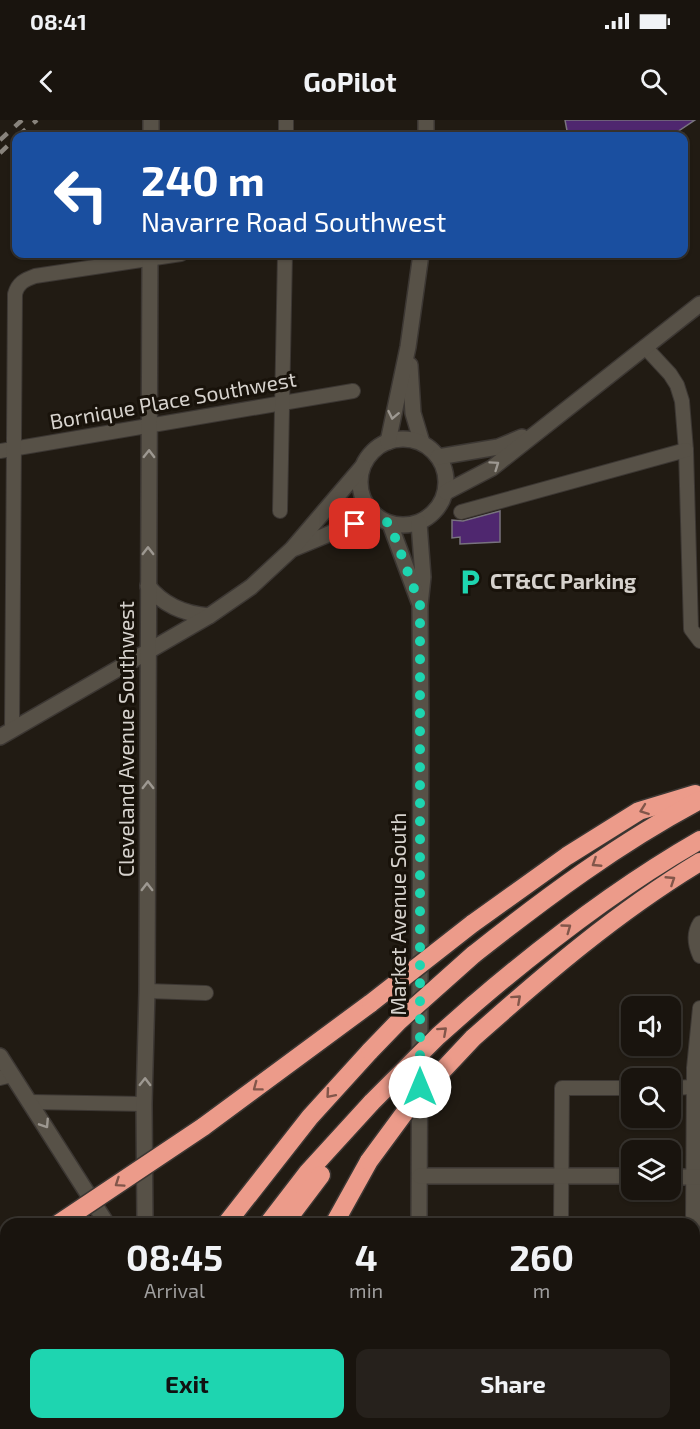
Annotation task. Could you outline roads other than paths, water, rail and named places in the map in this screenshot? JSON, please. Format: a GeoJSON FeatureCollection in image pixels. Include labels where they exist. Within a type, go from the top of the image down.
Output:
{"type":"FeatureCollection","features":[{"type":"Feature","properties":{"kind":"highway"},"geometry":{"type":"LineString","coordinates":[[67,1218],[203,1127],[371,1003],[472,924],[567,856],[639,811],[700,793]]}},
{"type":"Feature","properties":{"kind":"highway"},"geometry":{"type":"LineString","coordinates":[[231,1218],[296,1134],[370,1051],[432,990],[546,898],[596,863],[700,800]]}},
{"type":"Feature","properties":{"kind":"highway"},"geometry":{"type":"LineString","coordinates":[[273,1218],[308,1172],[372,1102],[438,1036],[473,1005],[563,930],[645,873],[700,840]]}},
{"type":"Feature","properties":{"kind":"highway"},"geometry":{"type":"LineString","coordinates":[[337,1218],[369,1161],[411,1104],[473,1038],[546,973],[623,912],[700,862]]}},
{"type":"Feature","properties":{"kind":"highway"},"geometry":{"type":"LineString","coordinates":[[289,1218],[319,1178],[346,1130]]}},
{"type":"Feature","properties":{"kind":"street"},"geometry":{"type":"LineString","coordinates":[[6,734],[7,604],[15,449],[15,294],[20,283],[35,276],[138,258]]}},
{"type":"Feature","properties":{"kind":"street","name":"Cleveland Avenue Southwest"},"geometry":{"type":"LineString","coordinates":[[145,1218],[150,258]]}},
{"type":"Feature","properties":{"kind":"street"},"geometry":{"type":"LineString","coordinates":[[280,511],[284,404],[285,258]]}},
{"type":"Feature","properties":{"kind":"street"},"geometry":{"type":"LineString","coordinates":[[387,442],[408,347],[420,258]]}},
{"type":"Feature","properties":{"kind":"street"},"geometry":{"type":"LineString","coordinates":[[446,492],[492,468],[700,304]]}},
{"type":"Feature","properties":{"kind":"street"},"geometry":{"type":"LineString","coordinates":[[408,347],[413,413],[422,443]]}},
{"type":"Feature","properties":{"kind":"street"},"geometry":{"type":"LineString","coordinates":[[645,347],[670,374],[678,388],[683,405],[691,629],[700,641]]}},
{"type":"Feature","properties":{"kind":"street","name":"Bornique Place Southwest"},"geometry":{"type":"LineString","coordinates":[[0,451],[353,391]]}},
{"type":"Feature","properties":{"kind":"street"},"geometry":{"type":"LineString","coordinates":[[438,457],[498,447],[539,430]]}},
{"type":"Feature","properties":{"kind":"street"},"geometry":{"type":"LineString","coordinates":[[6,734],[209,616],[251,587],[292,549],[362,467],[369,455],[380,445],[394,440],[408,439],[422,443],[434,452],[443,464],[447,478],[446,492],[435,511],[418,523],[405,526],[390,524],[368,508],[362,495],[360,481],[362,467]]}},
{"type":"Feature","properties":{"kind":"street"},"geometry":{"type":"LineString","coordinates":[[461,512],[686,450]]}},
{"type":"Feature","properties":{"kind":"street"},"geometry":{"type":"LineString","coordinates":[[292,549],[375,515]]}},
{"type":"Feature","properties":{"kind":"street","name":"Market Avenue South"},"geometry":{"type":"LineString","coordinates":[[418,523],[423,577],[420,605],[419,1218]]}},
{"type":"Feature","properties":{"kind":"street","name":"Market Avenue South"},"geometry":{"type":"LineString","coordinates":[[390,524],[420,605]]}},
{"type":"Feature","properties":{"kind":"street"},"geometry":{"type":"LineString","coordinates":[[148,586],[174,608],[209,616]]}},
{"type":"Feature","properties":{"kind":"street"},"geometry":{"type":"LineString","coordinates":[[699,924],[695,941],[700,956]]}},
{"type":"Feature","properties":{"kind":"street"},"geometry":{"type":"LineString","coordinates":[[147,991],[206,993]]}},
{"type":"Feature","properties":{"kind":"street"},"geometry":{"type":"LineString","coordinates":[[694,1218],[697,1177],[693,1087],[696,1031],[700,1008]]}},
{"type":"Feature","properties":{"kind":"street"},"geometry":{"type":"LineString","coordinates":[[0,1056],[6,1077],[31,1102],[103,1218]]}},
{"type":"Feature","properties":{"kind":"street"},"geometry":{"type":"LineString","coordinates":[[681,1088],[693,1087]]}},
{"type":"Feature","properties":{"kind":"street"},"geometry":{"type":"LineString","coordinates":[[561,1218],[562,1088],[621,1088]]}},
{"type":"Feature","properties":{"kind":"street"},"geometry":{"type":"LineString","coordinates":[[31,1102],[144,1104]]}},
{"type":"Feature","properties":{"kind":"street"},"geometry":{"type":"LineString","coordinates":[[420,1176],[621,1176]]}},
{"type":"Feature","properties":{"kind":"street"},"geometry":{"type":"LineString","coordinates":[[681,1177],[697,1177]]}},
{"type":"Feature","properties":{"kind":"railway"},"geometry":{"type":"LineString","coordinates":[[0,140],[22,120]]}},
{"type":"Feature","properties":{"kind":"railway"},"geometry":{"type":"LineString","coordinates":[[23,132],[37,120]]}},
{"type":"Feature","properties":{"kind":"railway"},"geometry":{"type":"LineString","coordinates":[[0,153],[12,142]]}},
{"type":"Feature","properties":{"kind":"place","name":"CT&CC Parking"},"geometry":{"type":"Point","coordinates":[470,582]}}]}
